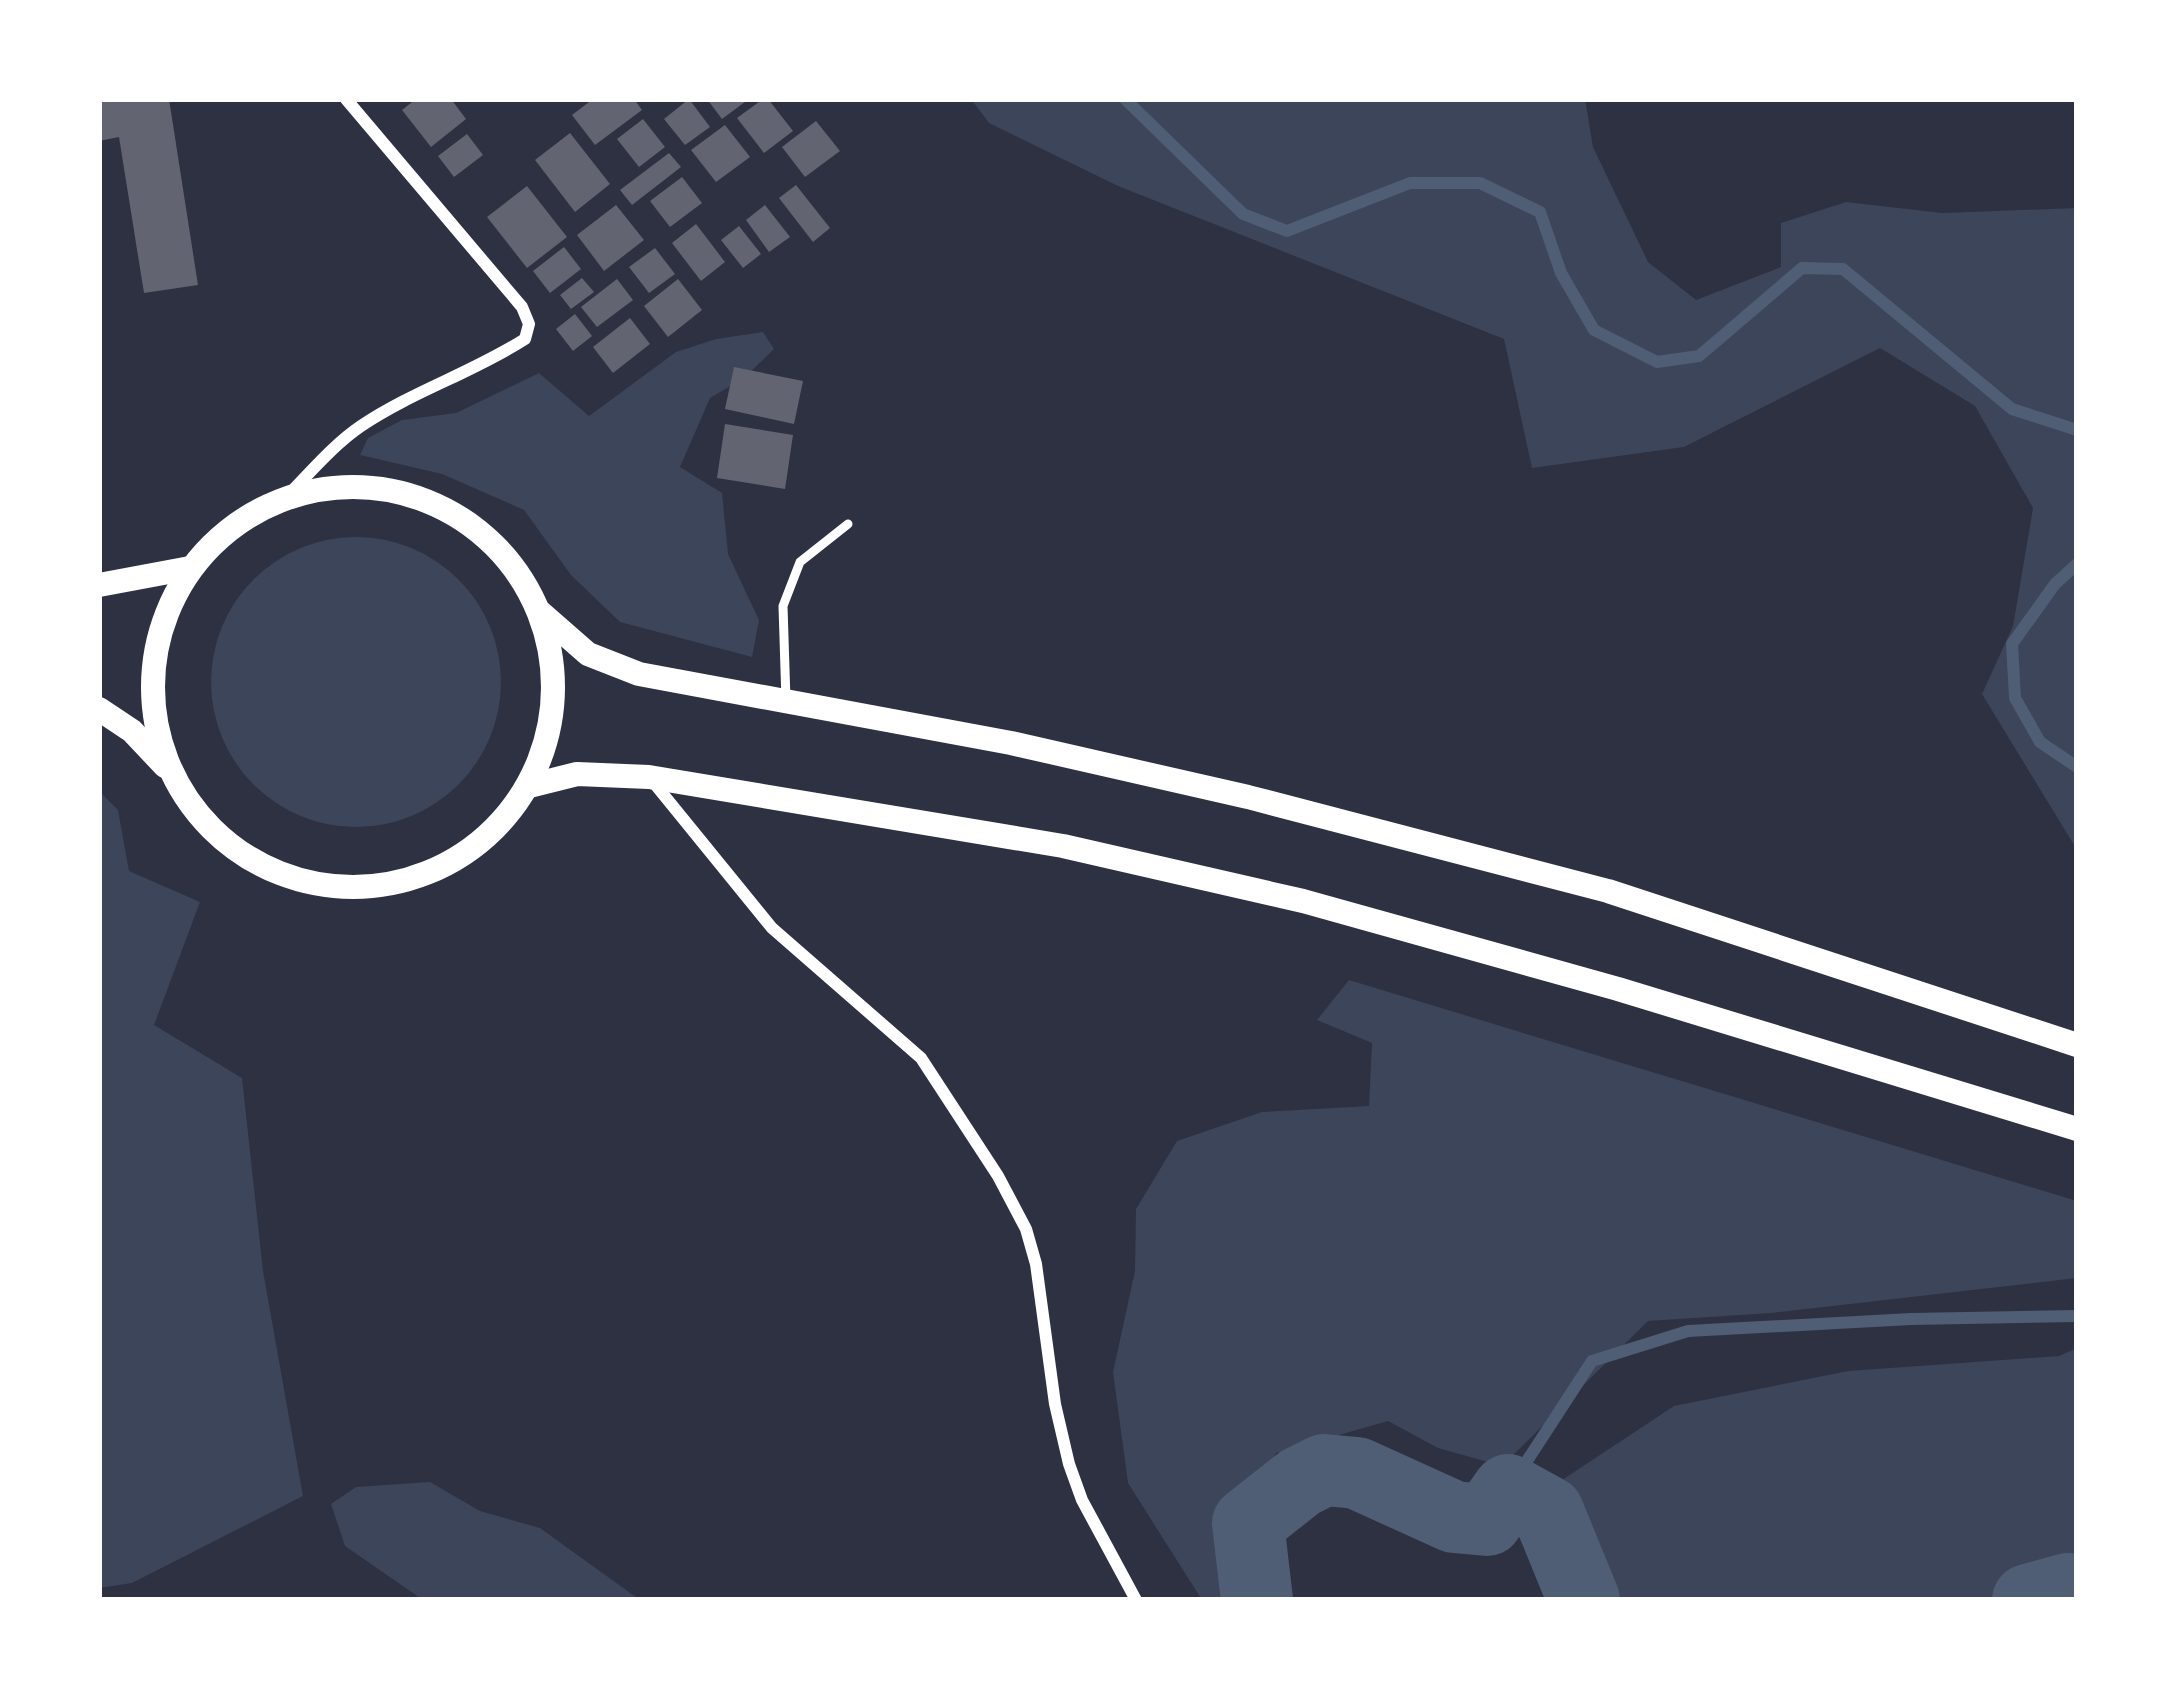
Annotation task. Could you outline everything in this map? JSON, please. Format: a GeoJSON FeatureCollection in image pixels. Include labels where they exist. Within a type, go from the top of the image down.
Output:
{"type":"FeatureCollection","features":[{"type":"Feature","properties":{"kind":"main road"},"geometry":{"type":"LineString","coordinates":[[170,772],[154,721],[152,667],[164,615],[190,568],[232,525],[286,496],[347,486],[407,493],[463,519],[508,560],[540,612],[588,654],[614,666],[1011,742],[1248,797],[1608,891],[2077,1045]]}},
{"type":"Feature","properties":{"kind":"main road"},"geometry":{"type":"LineString","coordinates":[[99,585],[190,568]]}},
{"type":"Feature","properties":{"kind":"main road"},"geometry":{"type":"LineString","coordinates":[[99,709],[132,731],[170,772],[206,825],[256,863],[315,885],[378,887],[438,870],[490,835],[529,786],[550,730],[554,670],[540,612]]}},
{"type":"Feature","properties":{"kind":"main road"},"geometry":{"type":"LineString","coordinates":[[529,786],[578,774],[649,777],[1063,846],[1303,901],[1618,989],[2075,1128]]}},
{"type":"Feature","properties":{"kind":"street"},"geometry":{"type":"LineString","coordinates":[[286,496],[358,428],[406,398],[488,363],[525,339],[530,324],[523,307],[346,99]]}},
{"type":"Feature","properties":{"kind":"street"},"geometry":{"type":"LineString","coordinates":[[649,777],[772,928],[921,1058],[998,1176],[1026,1229],[1036,1264],[1055,1404],[1069,1464],[1082,1500],[1136,1600]]}},
{"type":"Feature","properties":{"kind":"lane"},"geometry":{"type":"LineString","coordinates":[[786,701],[783,606],[800,562],[848,524]]}},
{"type":"Feature","properties":{"kind":"shaded area"},"geometry":{"type":"Polygon","coordinates":[[[971,99],[1585,99],[1593,147],[1648,262],[1696,300],[1781,267],[1781,223],[1846,202],[1942,213],[2077,208],[2077,850],[1982,694],[2013,626],[2033,508],[1975,406],[1880,348],[1684,447],[1532,468],[1504,339],[1118,186],[989,123],[971,99]]]}},
{"type":"Feature","properties":{"kind":"shaded area"},"geometry":{"type":"Polygon","coordinates":[[[763,332],[774,349],[744,378],[710,398],[680,467],[722,493],[728,554],[759,620],[752,657],[620,622],[571,575],[524,510],[442,474],[360,455],[368,438],[402,420],[456,413],[539,373],[589,416],[676,352],[716,339],[763,332]]]}},
{"type":"Feature","properties":{"kind":"shaded area"},"geometry":{"type":"Polygon","coordinates":[[[356,537],[411,548],[458,580],[490,627],[501,682],[490,737],[458,784],[411,816],[356,827],[301,816],[254,784],[222,737],[211,682],[222,627],[254,580],[301,548],[356,537]]]}},
{"type":"Feature","properties":{"kind":"shaded area"},"geometry":{"type":"Polygon","coordinates":[[[99,791],[118,810],[129,871],[200,902],[154,1025],[242,1078],[263,1271],[303,1496],[132,1583],[99,1588],[99,791]]]}},
{"type":"Feature","properties":{"kind":"shaded area"},"geometry":{"type":"Polygon","coordinates":[[[1349,980],[2077,1201],[2077,1278],[1771,1313],[1648,1321],[1502,1466],[1438,1448],[1388,1421],[1276,1453],[1232,1545],[1237,1600],[1202,1600],[1128,1483],[1113,1372],[1135,1271],[1136,1209],[1177,1141],[1262,1112],[1369,1106],[1372,1043],[1317,1020],[1349,980]]]}},
{"type":"Feature","properties":{"kind":"shaded area"},"geometry":{"type":"Polygon","coordinates":[[[2077,1348],[2077,1587],[2030,1600],[1588,1600],[1556,1484],[1674,1406],[1848,1371],[2059,1356],[2077,1348]]]}},
{"type":"Feature","properties":{"kind":"shaded area"},"geometry":{"type":"Polygon","coordinates":[[[430,1482],[480,1511],[540,1528],[640,1600],[423,1600],[345,1546],[331,1504],[356,1487],[430,1482]]]}},
{"type":"Feature","properties":{"kind":"building"},"geometry":{"type":"Polygon","coordinates":[[[99,99],[169,99],[198,285],[144,293],[119,137],[99,141],[99,99]]]}},
{"type":"Feature","properties":{"kind":"building"},"geometry":{"type":"Polygon","coordinates":[[[416,99],[451,99],[466,119],[431,147],[402,110],[416,99]]]}},
{"type":"Feature","properties":{"kind":"building"},"geometry":{"type":"Polygon","coordinates":[[[593,99],[634,99],[642,110],[595,145],[572,115],[593,99]]]}},
{"type":"Feature","properties":{"kind":"building"},"geometry":{"type":"Polygon","coordinates":[[[689,99],[710,127],[685,145],[664,119],[689,99]]]}},
{"type":"Feature","properties":{"kind":"building"},"geometry":{"type":"Polygon","coordinates":[[[707,99],[749,99],[722,119],[707,99]]]}},
{"type":"Feature","properties":{"kind":"building"},"geometry":{"type":"Polygon","coordinates":[[[768,99],[793,131],[764,153],[737,118],[768,99]]]}},
{"type":"Feature","properties":{"kind":"building"},"geometry":{"type":"Polygon","coordinates":[[[643,119],[665,147],[639,167],[617,139],[643,119]]]}},
{"type":"Feature","properties":{"kind":"building"},"geometry":{"type":"Polygon","coordinates":[[[816,121],[840,151],[805,177],[782,147],[816,121]]]}},
{"type":"Feature","properties":{"kind":"building"},"geometry":{"type":"Polygon","coordinates":[[[725,125],[750,157],[716,182],[691,150],[725,125]]]}},
{"type":"Feature","properties":{"kind":"building"},"geometry":{"type":"Polygon","coordinates":[[[570,133],[610,184],[575,212],[535,160],[570,133]]]}},
{"type":"Feature","properties":{"kind":"building"},"geometry":{"type":"Polygon","coordinates":[[[467,134],[483,155],[454,177],[438,156],[467,134]]]}},
{"type":"Feature","properties":{"kind":"building"},"geometry":{"type":"Polygon","coordinates":[[[669,153],[681,167],[632,205],[620,190],[669,153]]]}},
{"type":"Feature","properties":{"kind":"building"},"geometry":{"type":"Polygon","coordinates":[[[682,177],[702,203],[670,227],[650,201],[682,177]]]}},
{"type":"Feature","properties":{"kind":"building"},"geometry":{"type":"Polygon","coordinates":[[[796,185],[830,228],[813,242],[779,198],[796,185]]]}},
{"type":"Feature","properties":{"kind":"building"},"geometry":{"type":"Polygon","coordinates":[[[527,186],[567,237],[527,268],[487,217],[527,186]]]}},
{"type":"Feature","properties":{"kind":"building"},"geometry":{"type":"Polygon","coordinates":[[[616,205],[644,240],[604,271],[577,235],[616,205]]]}},
{"type":"Feature","properties":{"kind":"building"},"geometry":{"type":"Polygon","coordinates":[[[765,205],[790,237],[769,252],[746,220],[765,205]]]}},
{"type":"Feature","properties":{"kind":"building"},"geometry":{"type":"Polygon","coordinates":[[[696,224],[725,262],[701,281],[672,243],[696,224]]]}},
{"type":"Feature","properties":{"kind":"building"},"geometry":{"type":"Polygon","coordinates":[[[739,226],[761,254],[743,268],[721,240],[739,226]]]}},
{"type":"Feature","properties":{"kind":"building"},"geometry":{"type":"Polygon","coordinates":[[[564,247],[581,269],[550,293],[533,271],[564,247]]]}},
{"type":"Feature","properties":{"kind":"building"},"geometry":{"type":"Polygon","coordinates":[[[655,248],[675,274],[649,293],[629,267],[655,248]]]}},
{"type":"Feature","properties":{"kind":"building"},"geometry":{"type":"Polygon","coordinates":[[[582,278],[594,292],[571,309],[560,295],[582,278]]]}},
{"type":"Feature","properties":{"kind":"building"},"geometry":{"type":"Polygon","coordinates":[[[617,279],[633,300],[597,327],[581,307],[617,279]]]}},
{"type":"Feature","properties":{"kind":"building"},"geometry":{"type":"Polygon","coordinates":[[[678,279],[702,310],[668,337],[644,306],[678,279]]]}},
{"type":"Feature","properties":{"kind":"building"},"geometry":{"type":"Polygon","coordinates":[[[575,314],[592,336],[573,351],[556,329],[575,314]]]}},
{"type":"Feature","properties":{"kind":"building"},"geometry":{"type":"Polygon","coordinates":[[[630,318],[650,344],[613,373],[593,347],[630,318]]]}},
{"type":"Feature","properties":{"kind":"building"},"geometry":{"type":"Polygon","coordinates":[[[734,367],[803,381],[794,424],[725,409],[734,367]]]}},
{"type":"Feature","properties":{"kind":"building"},"geometry":{"type":"Polygon","coordinates":[[[725,424],[793,435],[785,489],[717,478],[725,424]]]}},
{"type":"Feature","properties":{"kind":"waterway"},"geometry":{"type":"LineString","coordinates":[[1125,99],[1243,214],[1287,231],[1410,183],[1480,183],[1540,212],[1561,273],[1594,330],[1657,362],[1699,356],[1802,268],[1843,269],[2012,409],[2077,430]]}},
{"type":"Feature","properties":{"kind":"waterway"},"geometry":{"type":"LineString","coordinates":[[2077,564],[2055,584],[2012,644],[2015,698],[2040,742],[2077,767]]}},
{"type":"Feature","properties":{"kind":"waterway"},"geometry":{"type":"LineString","coordinates":[[1508,1490],[1592,1361],[1688,1331],[2077,1316]]}},
{"type":"Feature","properties":{"kind":"waterway"},"geometry":{"type":"LineString","coordinates":[[1257,1600],[1248,1523],[1300,1482],[1324,1470],[1357,1473],[1454,1517],[1487,1520],[1508,1490],[1548,1512],[1584,1600]]}},
{"type":"Feature","properties":{"kind":"waterway"},"geometry":{"type":"LineString","coordinates":[[2028,1600],[2068,1589],[2077,1594]]}}]}
